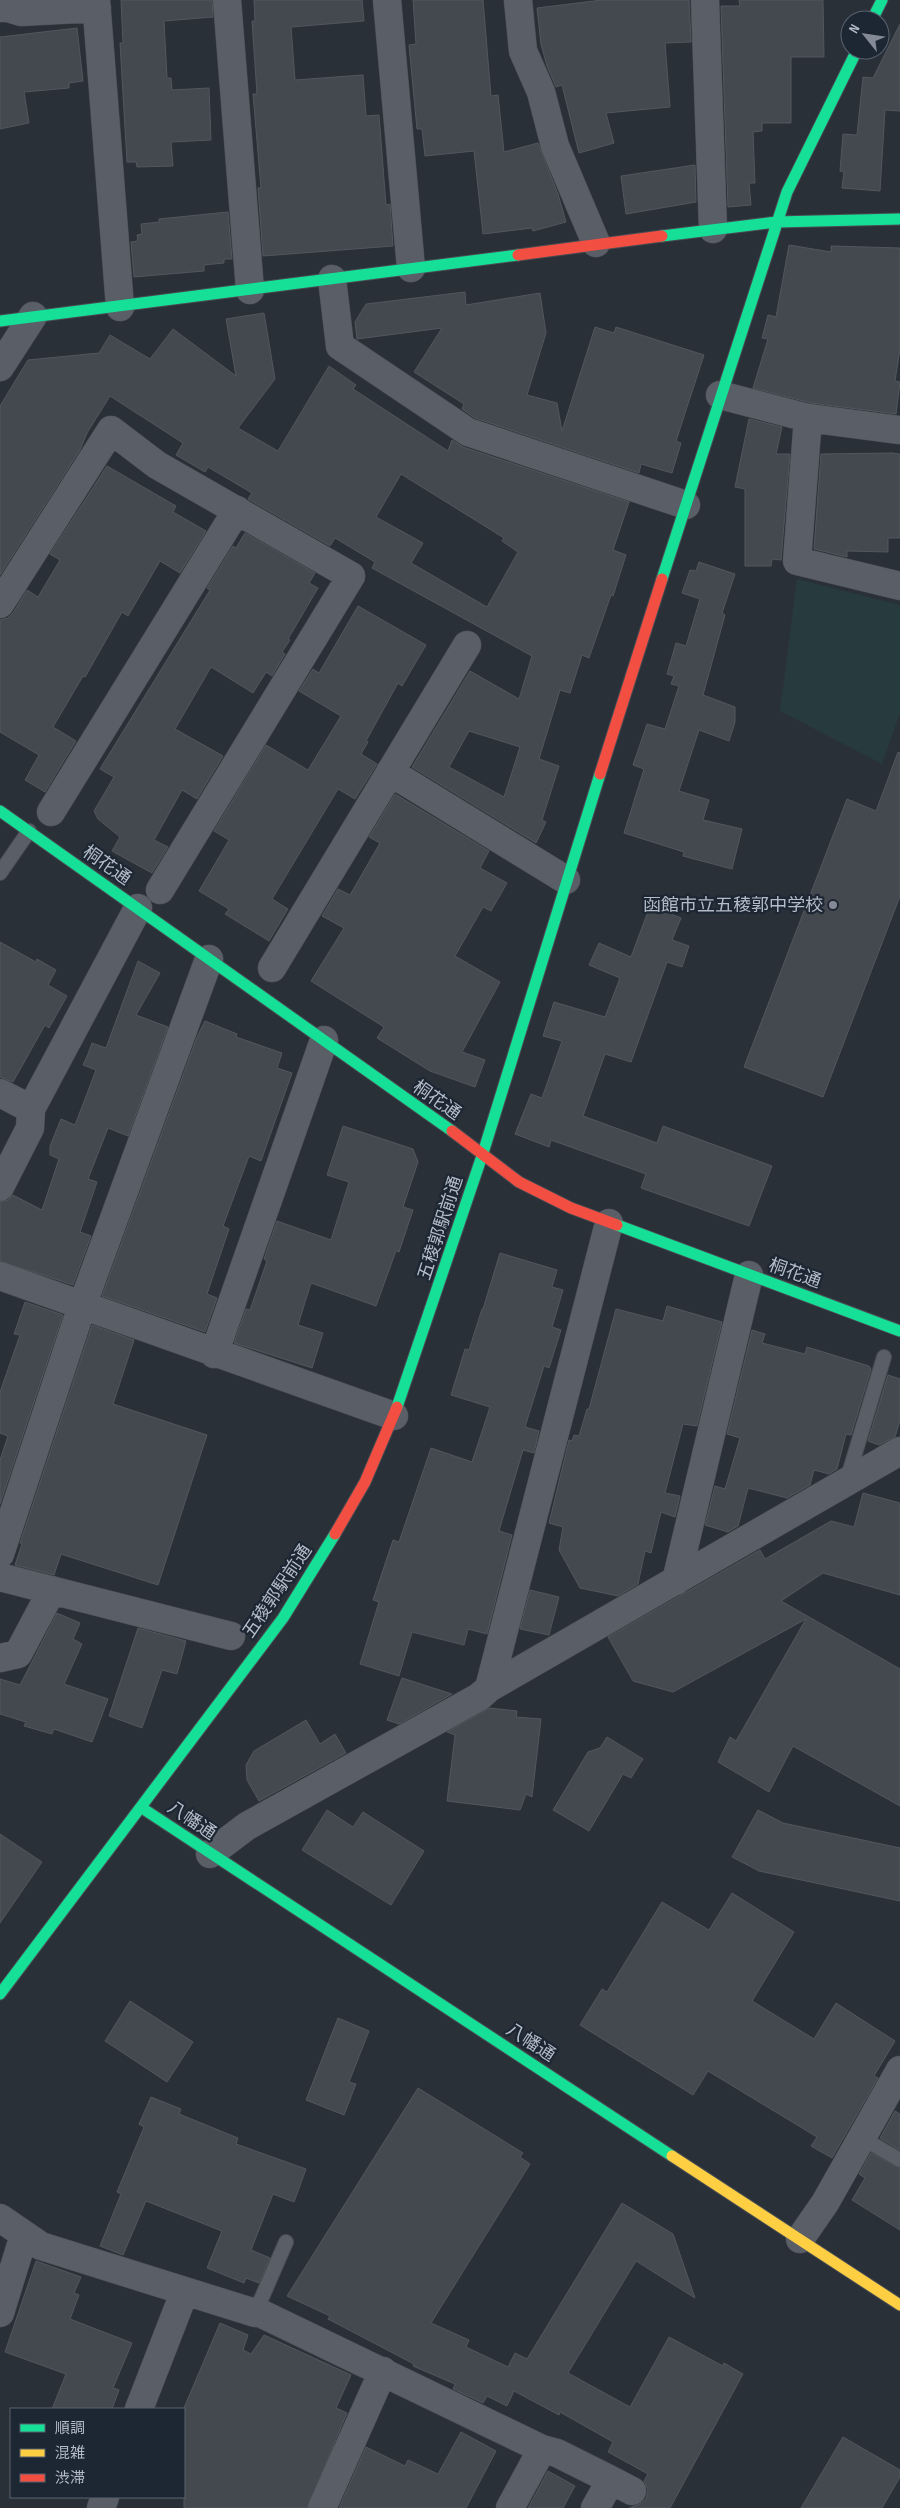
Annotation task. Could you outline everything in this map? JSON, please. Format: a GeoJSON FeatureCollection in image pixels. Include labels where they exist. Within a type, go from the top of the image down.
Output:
{"type":"FeatureCollection","features":[{"type":"Feature","properties":{"kind":"street"},"geometry":{"type":"LineString","coordinates":[[227,0],[250,290]]}},
{"type":"Feature","properties":{"kind":"street"},"geometry":{"type":"LineString","coordinates":[[387,0],[411,268]]}},
{"type":"Feature","properties":{"kind":"street"},"geometry":{"type":"LineString","coordinates":[[518,0],[524,51],[541,92],[555,146],[596,243]]}},
{"type":"Feature","properties":{"kind":"street"},"geometry":{"type":"LineString","coordinates":[[705,0],[713,229]]}},
{"type":"Feature","properties":{"kind":"street"},"geometry":{"type":"LineString","coordinates":[[0,8],[21,12],[96,4],[120,307]]}},
{"type":"Feature","properties":{"kind":"street","name":"五稜郭駅前通"},"geometry":{"type":"LineString","coordinates":[[0,1994],[142,1808],[283,1618],[311,1576],[365,1482],[394,1416],[482,1153],[566,880],[776,222],[787,192],[852,60]]}},
{"type":"Feature","properties":{"kind":"street"},"geometry":{"type":"LineString","coordinates":[[0,321],[713,229],[776,222],[900,219]]}},
{"type":"Feature","properties":{"kind":"street"},"geometry":{"type":"LineString","coordinates":[[332,279],[340,346],[468,432],[686,505]]}},
{"type":"Feature","properties":{"kind":"street"},"geometry":{"type":"LineString","coordinates":[[0,367],[33,316]]}},
{"type":"Feature","properties":{"kind":"street"},"geometry":{"type":"LineString","coordinates":[[720,395],[808,418],[900,430]]}},
{"type":"Feature","properties":{"kind":"street"},"geometry":{"type":"LineString","coordinates":[[808,418],[797,561],[900,586]]}},
{"type":"Feature","properties":{"kind":"street"},"geometry":{"type":"LineString","coordinates":[[0,604],[111,430],[157,465],[351,576],[160,890]]}},
{"type":"Feature","properties":{"kind":"street"},"geometry":{"type":"LineString","coordinates":[[51,812],[236,510]]}},
{"type":"Feature","properties":{"kind":"street"},"geometry":{"type":"LineString","coordinates":[[272,968],[467,645]]}},
{"type":"Feature","properties":{"kind":"street"},"geometry":{"type":"LineString","coordinates":[[390,772],[566,880]]}},
{"type":"Feature","properties":{"kind":"street","name":"桐花通"},"geometry":{"type":"LineString","coordinates":[[0,811],[324,1040],[482,1153],[519,1182],[571,1208],[609,1223],[900,1331]]}},
{"type":"Feature","properties":{"kind":"street"},"geometry":{"type":"LineString","coordinates":[[0,1187],[30,1128],[31,1109],[138,908]]}},
{"type":"Feature","properties":{"kind":"street"},"geometry":{"type":"LineString","coordinates":[[0,1554],[82,1306],[209,959]]}},
{"type":"Feature","properties":{"kind":"street"},"geometry":{"type":"LineString","coordinates":[[214,1354],[324,1040]]}},
{"type":"Feature","properties":{"kind":"street"},"geometry":{"type":"LineString","coordinates":[[0,1093],[31,1109]]}},
{"type":"Feature","properties":{"kind":"street"},"geometry":{"type":"LineString","coordinates":[[489,1688],[609,1223]]}},
{"type":"Feature","properties":{"kind":"street"},"geometry":{"type":"LineString","coordinates":[[676,1582],[749,1275]]}},
{"type":"Feature","properties":{"kind":"street"},"geometry":{"type":"LineString","coordinates":[[0,1276],[214,1354],[394,1416]]}},
{"type":"Feature","properties":{"kind":"street"},"geometry":{"type":"LineString","coordinates":[[210,1854],[247,1826],[479,1697],[489,1688],[676,1582],[900,1451]]}},
{"type":"Feature","properties":{"kind":"street"},"geometry":{"type":"LineString","coordinates":[[0,1577],[231,1636]]}},
{"type":"Feature","properties":{"kind":"street"},"geometry":{"type":"LineString","coordinates":[[0,1658],[18,1654],[52,1590]]}},
{"type":"Feature","properties":{"kind":"street","name":"八幡通"},"geometry":{"type":"LineString","coordinates":[[142,1808],[900,2305]]}},
{"type":"Feature","properties":{"kind":"street"},"geometry":{"type":"LineString","coordinates":[[800,2240],[825,2203],[900,2070]]}},
{"type":"Feature","properties":{"kind":"street"},"geometry":{"type":"LineString","coordinates":[[0,2218],[41,2246],[184,2293],[255,2313],[256,2310],[622,2486],[595,2508]]}},
{"type":"Feature","properties":{"kind":"street"},"geometry":{"type":"LineString","coordinates":[[0,2313],[24,2235]]}},
{"type":"Feature","properties":{"kind":"street"},"geometry":{"type":"LineString","coordinates":[[139,2408],[184,2293]]}},
{"type":"Feature","properties":{"kind":"street"},"geometry":{"type":"LineString","coordinates":[[322,2508],[383,2371]]}},
{"type":"Feature","properties":{"kind":"street"},"geometry":{"type":"LineString","coordinates":[[510,2508],[542,2449]]}},
{"type":"Feature","properties":{"kind":"lane"},"geometry":{"type":"LineString","coordinates":[[0,873],[29,831]]}},
{"type":"Feature","properties":{"kind":"lane"},"geometry":{"type":"LineString","coordinates":[[846,1482],[884,1357]]}},
{"type":"Feature","properties":{"kind":"lane"},"geometry":{"type":"LineString","coordinates":[[862,2138],[900,2160]]}},
{"type":"Feature","properties":{"kind":"lane"},"geometry":{"type":"LineString","coordinates":[[256,2310],[286,2242]]}},
{"type":"Feature","properties":{"kind":"green space"},"geometry":{"type":"Polygon","coordinates":[[[797,579],[900,605],[900,713],[882,764],[780,711],[797,579]]]}},
{"type":"Feature","properties":{"kind":"building"},"geometry":{"type":"Polygon","coordinates":[[[121,0],[212,0],[213,17],[164,21],[167,78],[171,78],[172,90],[209,88],[211,140],[171,142],[173,166],[137,167],[136,162],[127,162],[120,43],[123,43],[121,0]]]}},
{"type":"Feature","properties":{"kind":"building"},"geometry":{"type":"Polygon","coordinates":[[[254,0],[362,0],[364,21],[291,27],[295,80],[363,75],[366,116],[379,115],[386,205],[390,204],[393,246],[263,256],[258,188],[261,188],[253,94],[257,94],[252,21],[255,21],[254,0]]]}},
{"type":"Feature","properties":{"kind":"building"},"geometry":{"type":"Polygon","coordinates":[[[413,0],[483,0],[491,96],[498,95],[504,152],[538,143],[558,194],[566,222],[533,231],[532,228],[483,234],[474,151],[425,156],[422,129],[417,129],[409,45],[416,44],[413,0]]]}},
{"type":"Feature","properties":{"kind":"building"},"geometry":{"type":"Polygon","coordinates":[[[602,0],[689,0],[691,42],[665,43],[670,107],[606,113],[614,143],[579,153],[562,85],[556,87],[547,66],[541,44],[537,8],[602,0]]]}},
{"type":"Feature","properties":{"kind":"building"},"geometry":{"type":"Polygon","coordinates":[[[739,0],[823,0],[824,57],[791,57],[791,123],[762,123],[762,131],[753,132],[755,183],[749,183],[751,205],[728,207],[721,6],[740,6],[739,0]]]}},
{"type":"Feature","properties":{"kind":"building"},"geometry":{"type":"Polygon","coordinates":[[[900,24],[900,111],[885,110],[880,191],[842,188],[844,172],[840,171],[843,134],[857,135],[863,77],[873,78],[882,60],[890,60],[890,44],[900,24]]]}},
{"type":"Feature","properties":{"kind":"building"},"geometry":{"type":"Polygon","coordinates":[[[77,28],[83,81],[69,83],[69,88],[24,92],[29,123],[0,129],[0,37],[77,28]]]}},
{"type":"Feature","properties":{"kind":"building"},"geometry":{"type":"Polygon","coordinates":[[[695,165],[696,202],[626,214],[621,176],[695,165]]]}},
{"type":"Feature","properties":{"kind":"building"},"geometry":{"type":"Polygon","coordinates":[[[228,212],[232,259],[224,259],[224,263],[204,265],[204,271],[134,277],[131,242],[138,241],[137,235],[142,234],[141,224],[159,222],[159,219],[228,212]]]}},
{"type":"Feature","properties":{"kind":"building"},"geometry":{"type":"Polygon","coordinates":[[[789,245],[831,252],[831,246],[900,248],[900,349],[895,381],[900,382],[896,414],[811,403],[753,388],[768,339],[762,338],[768,315],[776,317],[789,245]]]}},
{"type":"Feature","properties":{"kind":"building"},"geometry":{"type":"Polygon","coordinates":[[[465,292],[466,305],[540,293],[546,333],[527,395],[557,403],[562,431],[595,327],[614,333],[616,327],[704,355],[676,441],[681,443],[672,473],[641,464],[639,473],[475,418],[462,409],[464,404],[414,372],[442,328],[357,339],[355,322],[366,304],[465,292]]]}},
{"type":"Feature","properties":{"kind":"building"},"geometry":{"type":"Polygon","coordinates":[[[264,313],[275,379],[238,428],[278,451],[329,366],[356,385],[353,389],[448,451],[452,440],[463,447],[629,502],[613,550],[626,555],[613,596],[611,595],[589,658],[582,655],[570,693],[560,690],[539,759],[559,766],[542,820],[546,822],[536,843],[412,767],[470,671],[519,699],[532,656],[372,568],[375,562],[335,538],[330,546],[248,499],[252,493],[208,467],[205,472],[176,455],[183,443],[110,396],[87,433],[80,450],[0,575],[0,406],[28,360],[99,353],[110,335],[150,359],[173,329],[236,376],[226,319],[264,313]],[[401,474],[376,517],[423,543],[411,563],[487,607],[518,552],[502,541],[504,538],[401,474]],[[469,731],[449,767],[504,797],[520,747],[469,731]]]}},
{"type":"Feature","properties":{"kind":"building"},"geometry":{"type":"Polygon","coordinates":[[[749,419],[782,427],[776,454],[790,454],[781,560],[772,559],[771,566],[745,566],[745,489],[735,487],[749,419]]]}},
{"type":"Feature","properties":{"kind":"building"},"geometry":{"type":"Polygon","coordinates":[[[821,454],[900,454],[900,538],[888,538],[888,552],[847,551],[847,557],[814,549],[821,454]]]}},
{"type":"Feature","properties":{"kind":"building"},"geometry":{"type":"Polygon","coordinates":[[[107,466],[176,506],[173,512],[206,531],[180,573],[160,561],[128,616],[122,612],[85,677],[83,676],[53,727],[76,741],[45,792],[25,780],[39,755],[0,732],[0,620],[8,618],[13,613],[27,590],[38,597],[60,560],[50,554],[107,466]]]}},
{"type":"Feature","properties":{"kind":"building"},"geometry":{"type":"Polygon","coordinates":[[[245,533],[315,573],[309,583],[318,588],[288,639],[290,640],[282,652],[285,654],[272,676],[266,672],[253,693],[211,667],[175,729],[223,756],[197,799],[182,790],[154,840],[168,847],[152,873],[112,851],[120,837],[98,819],[94,811],[114,777],[100,769],[210,590],[207,588],[233,546],[236,548],[245,533]]]}},
{"type":"Feature","properties":{"kind":"building"},"geometry":{"type":"Polygon","coordinates":[[[699,562],[735,574],[722,613],[725,615],[703,695],[735,707],[735,722],[729,741],[699,730],[679,791],[709,800],[703,820],[742,829],[732,869],[683,856],[684,852],[624,833],[644,769],[633,765],[647,724],[665,729],[679,686],[671,684],[674,676],[667,674],[676,643],[686,646],[700,599],[682,593],[690,570],[696,571],[699,562]]]}},
{"type":"Feature","properties":{"kind":"building"},"geometry":{"type":"Polygon","coordinates":[[[358,606],[426,645],[402,686],[398,683],[366,741],[368,742],[361,754],[377,764],[355,799],[338,789],[272,899],[288,909],[269,941],[225,914],[229,909],[199,891],[229,840],[214,831],[266,745],[308,770],[341,716],[299,691],[313,669],[319,673],[358,606]]]}},
{"type":"Feature","properties":{"kind":"building"},"geometry":{"type":"Polygon","coordinates":[[[898,752],[900,753],[900,896],[823,1097],[744,1067],[847,799],[876,811],[898,752]]]}},
{"type":"Feature","properties":{"kind":"building"},"geometry":{"type":"Polygon","coordinates":[[[395,794],[489,851],[480,868],[507,883],[491,911],[483,907],[455,956],[500,982],[462,1052],[485,1060],[475,1087],[430,1071],[377,1038],[384,1027],[311,981],[344,928],[322,916],[338,889],[350,895],[380,843],[369,837],[395,794]]]}},
{"type":"Feature","properties":{"kind":"building"},"geometry":{"type":"Polygon","coordinates":[[[650,906],[681,918],[672,940],[689,946],[682,967],[667,962],[631,1062],[605,1054],[583,1116],[657,1143],[663,1126],[772,1166],[749,1226],[641,1188],[646,1174],[551,1140],[549,1147],[515,1134],[531,1094],[542,1098],[562,1041],[543,1036],[554,1002],[605,1017],[620,978],[589,965],[599,943],[631,957],[650,906]]]}},
{"type":"Feature","properties":{"kind":"building"},"geometry":{"type":"Polygon","coordinates":[[[0,942],[36,962],[37,959],[56,970],[48,985],[67,996],[49,1028],[45,1025],[13,1082],[0,1077],[0,942]]]}},
{"type":"Feature","properties":{"kind":"building"},"geometry":{"type":"Polygon","coordinates":[[[138,961],[160,973],[136,1015],[168,1027],[128,1136],[108,1128],[88,1179],[97,1182],[80,1232],[91,1236],[73,1285],[0,1261],[0,1202],[8,1200],[13,1195],[42,1210],[59,1159],[50,1155],[50,1146],[61,1119],[75,1125],[96,1070],[83,1065],[92,1043],[106,1048],[138,961]]]}},
{"type":"Feature","properties":{"kind":"building"},"geometry":{"type":"Polygon","coordinates":[[[205,1021],[237,1034],[236,1037],[282,1053],[277,1068],[292,1073],[261,1161],[249,1156],[223,1226],[229,1229],[207,1294],[217,1298],[205,1332],[102,1296],[197,1037],[205,1021]]]}},
{"type":"Feature","properties":{"kind":"building"},"geometry":{"type":"Polygon","coordinates":[[[343,1126],[413,1149],[418,1162],[403,1207],[413,1210],[399,1252],[396,1251],[376,1306],[311,1283],[298,1325],[323,1333],[312,1368],[234,1343],[246,1309],[250,1310],[267,1261],[264,1259],[277,1221],[331,1240],[349,1182],[327,1175],[343,1126]]]}},
{"type":"Feature","properties":{"kind":"building"},"geometry":{"type":"Polygon","coordinates":[[[500,1253],[557,1270],[552,1287],[563,1290],[552,1327],[561,1330],[549,1368],[544,1366],[525,1427],[539,1431],[534,1453],[523,1450],[499,1531],[512,1535],[487,1634],[468,1629],[464,1645],[412,1632],[399,1676],[360,1664],[379,1602],[373,1600],[393,1540],[399,1542],[431,1448],[472,1462],[490,1407],[451,1395],[465,1349],[469,1350],[500,1253]]]}},
{"type":"Feature","properties":{"kind":"building"},"geometry":{"type":"Polygon","coordinates":[[[25,1302],[63,1315],[0,1504],[0,1460],[8,1436],[0,1433],[0,1392],[20,1335],[14,1334],[25,1302]]]}},
{"type":"Feature","properties":{"kind":"building"},"geometry":{"type":"Polygon","coordinates":[[[667,1306],[722,1322],[697,1426],[683,1424],[665,1493],[680,1496],[675,1517],[661,1512],[651,1553],[645,1551],[638,1584],[618,1596],[580,1588],[559,1550],[563,1527],[549,1523],[569,1440],[572,1441],[574,1435],[579,1436],[587,1409],[589,1409],[616,1309],[663,1321],[667,1306]]]}},
{"type":"Feature","properties":{"kind":"building"},"geometry":{"type":"Polygon","coordinates":[[[92,1325],[134,1340],[113,1404],[207,1435],[158,1585],[61,1554],[54,1575],[15,1565],[22,1544],[20,1543],[92,1325]]]}},
{"type":"Feature","properties":{"kind":"building"},"geometry":{"type":"Polygon","coordinates":[[[752,1330],[765,1334],[762,1343],[805,1354],[807,1347],[869,1366],[871,1369],[851,1435],[846,1434],[837,1469],[829,1474],[814,1470],[810,1485],[787,1498],[748,1488],[738,1526],[728,1532],[705,1525],[715,1486],[725,1489],[740,1438],[727,1434],[752,1330]]]}},
{"type":"Feature","properties":{"kind":"building"},"geometry":{"type":"Polygon","coordinates":[[[888,1375],[900,1379],[900,1420],[895,1437],[879,1445],[868,1441],[888,1375]]]}},
{"type":"Feature","properties":{"kind":"building"},"geometry":{"type":"Polygon","coordinates":[[[863,1493],[900,1503],[900,1595],[823,1573],[781,1601],[900,1669],[900,1806],[793,1746],[769,1792],[718,1762],[730,1737],[736,1741],[806,1619],[673,1692],[633,1681],[608,1637],[760,1550],[765,1559],[831,1521],[854,1527],[863,1493]]]}},
{"type":"Feature","properties":{"kind":"building"},"geometry":{"type":"Polygon","coordinates":[[[530,1590],[559,1597],[549,1635],[520,1629],[530,1590]]]}},
{"type":"Feature","properties":{"kind":"building"},"geometry":{"type":"Polygon","coordinates":[[[57,1613],[80,1623],[73,1639],[82,1644],[64,1684],[108,1699],[92,1742],[54,1729],[52,1734],[24,1726],[26,1722],[0,1714],[0,1679],[20,1685],[57,1613]]]}},
{"type":"Feature","properties":{"kind":"building"},"geometry":{"type":"Polygon","coordinates":[[[138,1628],[186,1641],[177,1674],[162,1670],[142,1728],[109,1716],[138,1628]]]}},
{"type":"Feature","properties":{"kind":"building"},"geometry":{"type":"Polygon","coordinates":[[[402,1678],[452,1694],[399,1724],[387,1720],[402,1678]]]}},
{"type":"Feature","properties":{"kind":"building"},"geometry":{"type":"Polygon","coordinates":[[[490,1708],[517,1711],[516,1717],[541,1719],[532,1797],[526,1794],[520,1810],[447,1801],[455,1735],[447,1732],[490,1708]]]}},
{"type":"Feature","properties":{"kind":"building"},"geometry":{"type":"Polygon","coordinates":[[[306,1720],[320,1744],[335,1734],[346,1753],[259,1801],[247,1780],[246,1765],[254,1751],[306,1720]]]}},
{"type":"Feature","properties":{"kind":"building"},"geometry":{"type":"Polygon","coordinates":[[[607,1737],[643,1759],[631,1778],[623,1774],[589,1831],[553,1810],[588,1752],[600,1748],[607,1737]]]}},
{"type":"Feature","properties":{"kind":"building"},"geometry":{"type":"Polygon","coordinates":[[[327,1810],[353,1827],[363,1812],[424,1851],[391,1905],[302,1850],[327,1810]]]}},
{"type":"Feature","properties":{"kind":"building"},"geometry":{"type":"Polygon","coordinates":[[[758,1810],[783,1823],[900,1848],[900,1901],[759,1871],[732,1857],[758,1810]]]}},
{"type":"Feature","properties":{"kind":"building"},"geometry":{"type":"Polygon","coordinates":[[[0,1834],[42,1862],[0,1923],[0,1834]]]}},
{"type":"Feature","properties":{"kind":"building"},"geometry":{"type":"Polygon","coordinates":[[[732,1893],[794,1932],[752,2001],[814,2039],[836,2003],[895,2041],[874,2076],[878,2078],[832,2158],[811,2146],[817,2137],[708,2071],[693,2095],[580,2025],[602,1989],[607,1992],[662,1902],[709,1930],[732,1893]]]}},
{"type":"Feature","properties":{"kind":"building"},"geometry":{"type":"Polygon","coordinates":[[[130,2001],[193,2042],[167,2082],[105,2041],[130,2001]]]}},
{"type":"Feature","properties":{"kind":"building"},"geometry":{"type":"Polygon","coordinates":[[[338,2018],[369,2031],[349,2082],[356,2084],[344,2115],[306,2100],[338,2018]]]}},
{"type":"Feature","properties":{"kind":"building"},"geometry":{"type":"Polygon","coordinates":[[[418,2088],[523,2153],[520,2157],[530,2164],[431,2323],[469,2340],[466,2347],[508,2367],[515,2353],[527,2359],[622,2203],[673,2234],[695,2298],[636,2261],[568,2373],[630,2407],[669,2337],[723,2366],[724,2363],[743,2374],[670,2508],[629,2508],[640,2504],[646,2499],[648,2490],[644,2481],[648,2474],[608,2452],[613,2442],[560,2412],[559,2415],[514,2391],[507,2406],[487,2396],[483,2403],[453,2389],[455,2384],[413,2366],[414,2364],[328,2319],[330,2316],[287,2296],[418,2088]]]}},
{"type":"Feature","properties":{"kind":"building"},"geometry":{"type":"Polygon","coordinates":[[[151,2097],[181,2109],[179,2114],[238,2138],[236,2144],[306,2169],[294,2202],[273,2194],[251,2250],[270,2258],[259,2283],[246,2278],[244,2283],[207,2268],[222,2231],[146,2201],[123,2255],[100,2246],[121,2194],[117,2192],[144,2127],[139,2124],[151,2097]]]}},
{"type":"Feature","properties":{"kind":"building"},"geometry":{"type":"Polygon","coordinates":[[[895,2111],[900,2114],[900,2150],[880,2138],[895,2111]]]}},
{"type":"Feature","properties":{"kind":"building"},"geometry":{"type":"Polygon","coordinates":[[[871,2153],[900,2169],[900,2230],[852,2200],[865,2178],[859,2174],[871,2153]]]}},
{"type":"Feature","properties":{"kind":"building"},"geometry":{"type":"Polygon","coordinates":[[[36,2261],[81,2277],[74,2293],[79,2295],[70,2319],[132,2343],[113,2388],[119,2390],[112,2408],[52,2408],[66,2374],[5,2352],[36,2261]]]}},
{"type":"Feature","properties":{"kind":"building"},"geometry":{"type":"Polygon","coordinates":[[[220,2323],[248,2335],[243,2350],[251,2354],[264,2335],[351,2375],[336,2408],[347,2413],[307,2508],[184,2508],[184,2408],[220,2323]]]}},
{"type":"Feature","properties":{"kind":"building"},"geometry":{"type":"Polygon","coordinates":[[[461,2432],[496,2451],[466,2508],[339,2508],[366,2447],[405,2466],[408,2460],[438,2474],[461,2432]]]}},
{"type":"Feature","properties":{"kind":"building"},"geometry":{"type":"Polygon","coordinates":[[[843,2437],[900,2470],[900,2477],[882,2508],[801,2508],[843,2437]]]}},
{"type":"Feature","properties":{"kind":"building"},"geometry":{"type":"Polygon","coordinates":[[[548,2471],[575,2486],[563,2508],[528,2508],[548,2471]]]}},
{"type":"Feature","properties":{"kind":"traffic: fast"},"geometry":{"type":"LineString","coordinates":[[877,10],[882,0]]}},
{"type":"Feature","properties":{"kind":"traffic: fast"},"geometry":{"type":"LineString","coordinates":[[662,579],[787,192],[852,60]]}},
{"type":"Feature","properties":{"kind":"traffic: fast"},"geometry":{"type":"LineString","coordinates":[[662,236],[776,222],[900,219]]}},
{"type":"Feature","properties":{"kind":"traffic: fast"},"geometry":{"type":"LineString","coordinates":[[0,321],[518,255]]}},
{"type":"Feature","properties":{"kind":"traffic: fast"},"geometry":{"type":"LineString","coordinates":[[397,1407],[483,1153],[600,774]]}},
{"type":"Feature","properties":{"kind":"traffic: fast"},"geometry":{"type":"LineString","coordinates":[[0,811],[452,1131]]}},
{"type":"Feature","properties":{"kind":"traffic: fast"},"geometry":{"type":"LineString","coordinates":[[617,1225],[900,1331]]}},
{"type":"Feature","properties":{"kind":"traffic: fast"},"geometry":{"type":"LineString","coordinates":[[0,1994],[283,1618],[335,1534]]}},
{"type":"Feature","properties":{"kind":"traffic: fast"},"geometry":{"type":"LineString","coordinates":[[142,1808],[672,2156]]}},
{"type":"Feature","properties":{"kind":"traffic: slow"},"geometry":{"type":"LineString","coordinates":[[672,2156],[900,2305]]}},
{"type":"Feature","properties":{"kind":"traffic: jam"},"geometry":{"type":"LineString","coordinates":[[518,255],[662,236]]}},
{"type":"Feature","properties":{"kind":"traffic: jam"},"geometry":{"type":"LineString","coordinates":[[600,774],[662,579]]}},
{"type":"Feature","properties":{"kind":"traffic: jam"},"geometry":{"type":"LineString","coordinates":[[452,1131],[519,1182],[571,1208],[617,1225]]}},
{"type":"Feature","properties":{"kind":"traffic: jam"},"geometry":{"type":"LineString","coordinates":[[335,1534],[365,1482],[397,1407]]}},
{"type":"Feature","properties":{"kind":"place","name":"函館市立五稜郭中学校"},"geometry":{"type":"Point","coordinates":[833,905]}}]}
